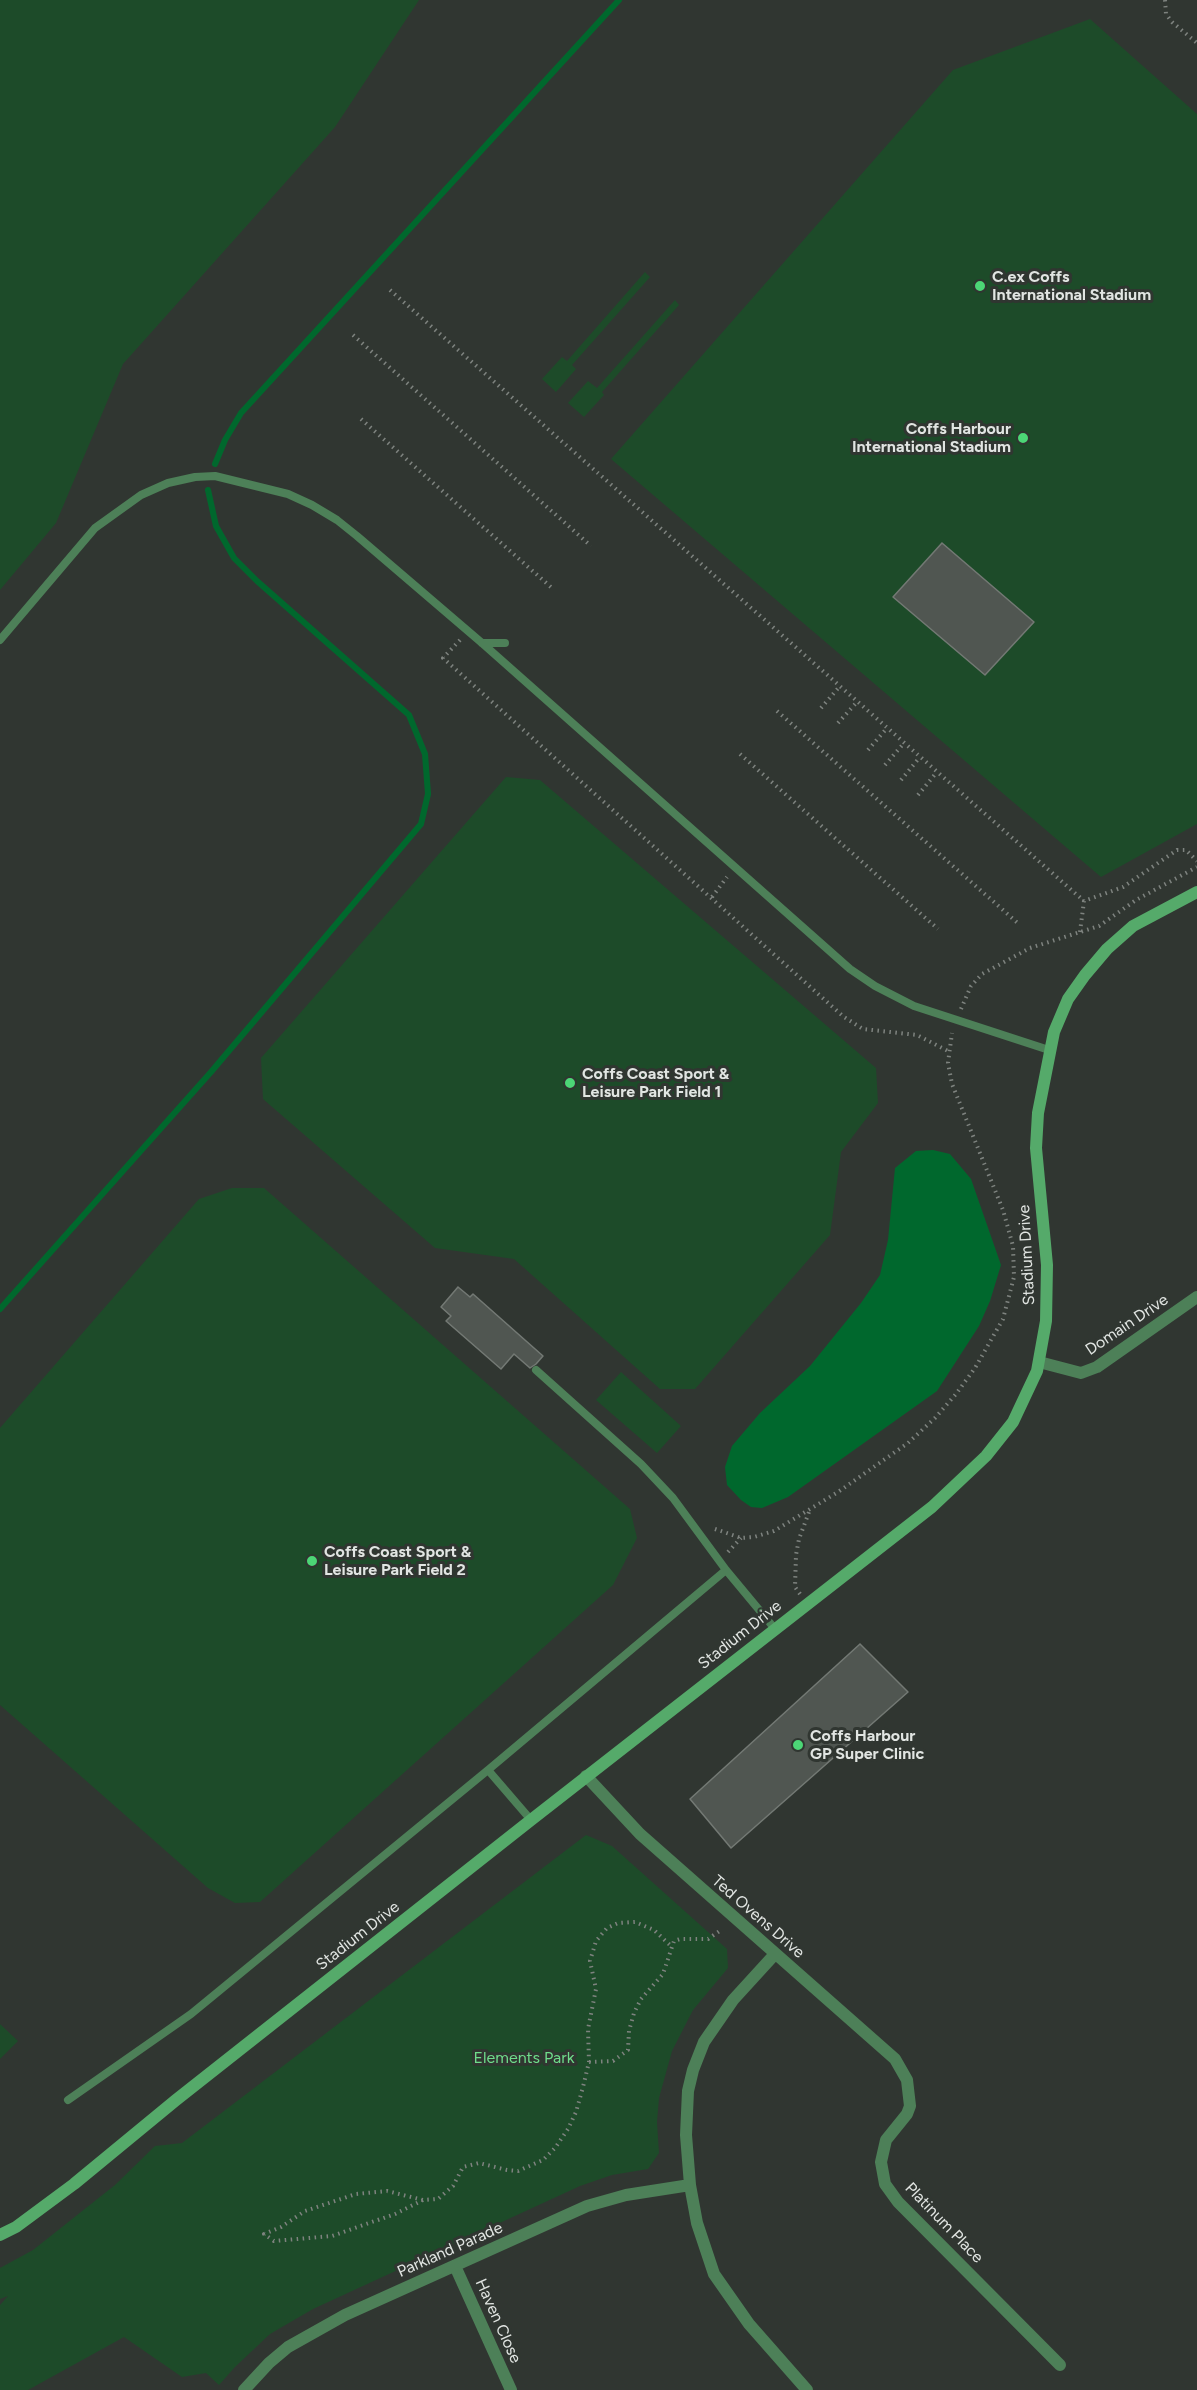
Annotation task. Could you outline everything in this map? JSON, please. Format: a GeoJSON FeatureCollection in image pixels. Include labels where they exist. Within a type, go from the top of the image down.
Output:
{"type":"FeatureCollection","features":[{"type":"Feature","properties":{"kind":"main road","name":"Stadium Drive"},"geometry":{"type":"LineString","coordinates":[[0,2235],[16,2227],[74,2184],[176,2100],[586,1776],[932,1507],[986,1456],[1012,1422],[1037,1371],[1046,1321],[1047,1265],[1036,1148],[1038,1113],[1054,1032],[1068,999],[1107,949],[1133,926],[1197,892]]}},
{"type":"Feature","properties":{"kind":"street","name":"Domain Drive"},"geometry":{"type":"LineString","coordinates":[[1039,1362],[1081,1373],[1097,1367],[1197,1297]]}},
{"type":"Feature","properties":{"kind":"street","name":"Ted Ovens Drive"},"geometry":{"type":"LineString","coordinates":[[586,1776],[640,1834],[895,2059],[907,2080]]}},
{"type":"Feature","properties":{"kind":"street"},"geometry":{"type":"LineString","coordinates":[[775,1954],[733,2000],[711,2031],[697,2057],[690,2079],[686,2104],[686,2135],[690,2185],[700,2233],[714,2274],[748,2324],[807,2390]]}},
{"type":"Feature","properties":{"kind":"street","name":"Platinum Place"},"geometry":{"type":"LineString","coordinates":[[907,2080],[910,2106],[907,2114],[886,2140],[883,2150],[881,2162],[885,2184],[898,2202],[1060,2365]]}},
{"type":"Feature","properties":{"kind":"street","name":"Parkland Parade"},"geometry":{"type":"LineString","coordinates":[[244,2390],[269,2363],[288,2347],[345,2315],[597,2203],[626,2195],[690,2185]]}},
{"type":"Feature","properties":{"kind":"street","name":"Haven Close"},"geometry":{"type":"LineString","coordinates":[[455,2266],[511,2390]]}},
{"type":"Feature","properties":{"kind":"lane"},"geometry":{"type":"LineString","coordinates":[[0,639],[95,528],[141,495],[168,483],[195,477],[215,476],[288,494],[337,520],[482,643],[850,969],[875,986],[914,1006],[1049,1050]]}},
{"type":"Feature","properties":{"kind":"lane"},"geometry":{"type":"LineString","coordinates":[[482,643],[506,643]]}},
{"type":"Feature","properties":{"kind":"lane"},"geometry":{"type":"LineString","coordinates":[[536,1370],[641,1464],[673,1498],[726,1570],[775,1629]]}},
{"type":"Feature","properties":{"kind":"lane"},"geometry":{"type":"LineString","coordinates":[[68,2100],[191,2014],[488,1770],[726,1570]]}},
{"type":"Feature","properties":{"kind":"lane"},"geometry":{"type":"LineString","coordinates":[[488,1770],[531,1820]]}},
{"type":"Feature","properties":{"kind":"path"},"geometry":{"type":"LineString","coordinates":[[1165,0],[1166,14],[1197,43]]}},
{"type":"Feature","properties":{"kind":"path"},"geometry":{"type":"LineString","coordinates":[[390,290],[1084,902]]}},
{"type":"Feature","properties":{"kind":"path"},"geometry":{"type":"LineString","coordinates":[[353,336],[591,546]]}},
{"type":"Feature","properties":{"kind":"path"},"geometry":{"type":"LineString","coordinates":[[361,419],[553,589]]}},
{"type":"Feature","properties":{"kind":"path"},"geometry":{"type":"LineString","coordinates":[[460,639],[443,658],[852,1023],[870,1030],[917,1035],[948,1052]]}},
{"type":"Feature","properties":{"kind":"path"},"geometry":{"type":"LineString","coordinates":[[821,708],[840,687]]}},
{"type":"Feature","properties":{"kind":"path"},"geometry":{"type":"LineString","coordinates":[[838,723],[857,702]]}},
{"type":"Feature","properties":{"kind":"path"},"geometry":{"type":"LineString","coordinates":[[777,711],[1020,925]]}},
{"type":"Feature","properties":{"kind":"path"},"geometry":{"type":"LineString","coordinates":[[868,750],[886,728]]}},
{"type":"Feature","properties":{"kind":"path"},"geometry":{"type":"LineString","coordinates":[[885,765],[904,743]]}},
{"type":"Feature","properties":{"kind":"path"},"geometry":{"type":"LineString","coordinates":[[740,754],[938,929]]}},
{"type":"Feature","properties":{"kind":"path"},"geometry":{"type":"LineString","coordinates":[[901,780],[920,758]]}},
{"type":"Feature","properties":{"kind":"path"},"geometry":{"type":"LineString","coordinates":[[918,795],[937,772]]}},
{"type":"Feature","properties":{"kind":"path"},"geometry":{"type":"LineString","coordinates":[[1084,902],[1123,887],[1177,850],[1186,850],[1197,861]]}},
{"type":"Feature","properties":{"kind":"path"},"geometry":{"type":"LineString","coordinates":[[965,997],[976,979],[999,964],[1047,941],[1099,926],[1136,900],[1197,867]]}},
{"type":"Feature","properties":{"kind":"path"},"geometry":{"type":"LineString","coordinates":[[712,898],[727,876]]}},
{"type":"Feature","properties":{"kind":"path"},"geometry":{"type":"LineString","coordinates":[[1080,932],[1084,902]]}},
{"type":"Feature","properties":{"kind":"path"},"geometry":{"type":"LineString","coordinates":[[707,1524],[726,1534],[741,1538],[754,1537],[774,1531],[810,1510],[908,1443],[935,1418],[975,1368],[997,1331],[1007,1310],[1014,1277],[1013,1246],[999,1197],[952,1084],[948,1052],[952,1035]]}},
{"type":"Feature","properties":{"kind":"path"},"geometry":{"type":"LineString","coordinates":[[807,1604],[795,1587],[795,1568],[799,1539],[810,1510]]}},
{"type":"Feature","properties":{"kind":"path"},"geometry":{"type":"LineString","coordinates":[[719,1560],[741,1538]]}},
{"type":"Feature","properties":{"kind":"path"},"geometry":{"type":"LineString","coordinates":[[423,2200],[387,2191],[356,2194],[304,2211],[281,2227],[264,2234],[274,2241],[332,2236],[395,2214],[423,2200],[440,2198],[453,2186],[463,2167],[479,2163],[518,2171],[543,2160],[555,2148],[572,2121],[588,2062],[588,2030],[596,1989],[590,1961],[596,1941],[607,1928],[618,1923],[634,1922],[654,1930],[671,1946]]}},
{"type":"Feature","properties":{"kind":"path"},"geometry":{"type":"LineString","coordinates":[[588,2062],[613,2061],[628,2050],[629,2031],[634,2013],[641,1999],[663,1974],[671,1946],[678,1939],[708,1939],[721,1930]]}},
{"type":"Feature","properties":{"kind":"green space"},"geometry":{"type":"Polygon","coordinates":[[[0,0],[419,0],[335,127],[123,364],[56,523],[0,590],[0,0]]]}},
{"type":"Feature","properties":{"kind":"green space","name":"C.ex Coffs International Stadium"},"geometry":{"type":"Polygon","coordinates":[[[1090,19],[1197,114],[1197,824],[1101,877],[611,459],[953,70],[1090,19]]]}},
{"type":"Feature","properties":{"kind":"green space"},"geometry":{"type":"Polygon","coordinates":[[[645,272],[650,277],[572,365],[576,369],[556,392],[542,379],[562,357],[567,361],[645,272]]]}},
{"type":"Feature","properties":{"kind":"green space"},"geometry":{"type":"Polygon","coordinates":[[[675,300],[679,305],[602,392],[604,395],[584,417],[568,403],[588,381],[597,388],[675,300]]]}},
{"type":"Feature","properties":{"kind":"green space","name":"Coffs Coast Sport & Leisure Park Field 1"},"geometry":{"type":"Polygon","coordinates":[[[506,777],[540,780],[876,1068],[878,1103],[841,1152],[830,1235],[695,1389],[660,1389],[514,1259],[435,1248],[263,1099],[261,1058],[506,777]]]}},
{"type":"Feature","properties":{"kind":"green space","name":"Coffs Coast Sport & Leisure Park Field 2"},"geometry":{"type":"Polygon","coordinates":[[[232,1188],[264,1188],[630,1509],[637,1538],[613,1585],[260,1902],[235,1903],[208,1888],[0,1705],[0,1428],[199,1199],[232,1188]]]}},
{"type":"Feature","properties":{"kind":"green space"},"geometry":{"type":"Polygon","coordinates":[[[621,1372],[681,1426],[657,1453],[596,1400],[621,1372]]]}},
{"type":"Feature","properties":{"kind":"green space","name":"Elements Park"},"geometry":{"type":"Polygon","coordinates":[[[586,1835],[612,1846],[727,1949],[728,1968],[693,2010],[672,2051],[659,2098],[657,2122],[659,2153],[648,2169],[612,2175],[580,2186],[313,2309],[270,2334],[219,2385],[206,2373],[182,2377],[124,2337],[28,2390],[0,2390],[0,2305],[8,2296],[0,2299],[0,2268],[33,2250],[115,2185],[155,2146],[182,2143],[586,1835]]]}},
{"type":"Feature","properties":{"kind":"green space"},"geometry":{"type":"Polygon","coordinates":[[[0,2024],[18,2041],[0,2059],[0,2024]]]}},
{"type":"Feature","properties":{"kind":"shaded area"},"geometry":{"type":"Polygon","coordinates":[[[933,1150],[950,1154],[971,1179],[1001,1265],[990,1301],[979,1326],[937,1391],[788,1497],[762,1508],[751,1507],[727,1485],[725,1467],[732,1446],[760,1413],[810,1366],[861,1303],[880,1275],[888,1240],[895,1168],[916,1151],[933,1150]]]}},
{"type":"Feature","properties":{"kind":"building"},"geometry":{"type":"Polygon","coordinates":[[[942,543],[1034,622],[985,675],[893,597],[942,543]]]}},
{"type":"Feature","properties":{"kind":"building"},"geometry":{"type":"Polygon","coordinates":[[[458,1287],[470,1297],[473,1294],[543,1356],[536,1364],[530,1368],[514,1354],[501,1369],[446,1321],[451,1316],[441,1307],[458,1287]]]}},
{"type":"Feature","properties":{"kind":"building","name":"Coffs Harbour GP Super Clinic"},"geometry":{"type":"Polygon","coordinates":[[[860,1644],[908,1692],[731,1848],[690,1799],[860,1644]]]}},
{"type":"Feature","properties":{"kind":"waterway"},"geometry":{"type":"LineString","coordinates":[[215,464],[225,440],[241,413],[619,0]]}},
{"type":"Feature","properties":{"kind":"waterway"},"geometry":{"type":"LineString","coordinates":[[0,1309],[211,1072],[421,824],[428,794],[425,754],[409,715],[234,558],[216,526],[208,490]]}},
{"type":"Feature","properties":{"kind":"place","name":"C.ex Coffs International Stadium"},"geometry":{"type":"Point","coordinates":[980,286]}},
{"type":"Feature","properties":{"kind":"place","name":"Coffs Harbour International Stadium"},"geometry":{"type":"Point","coordinates":[1023,438]}},
{"type":"Feature","properties":{"kind":"place","name":"Coffs Coast Sport & Leisure Park Field 1"},"geometry":{"type":"Point","coordinates":[570,1083]}},
{"type":"Feature","properties":{"kind":"place","name":"Coffs Coast Sport & Leisure Park Field 2"},"geometry":{"type":"Point","coordinates":[312,1561]}},
{"type":"Feature","properties":{"kind":"place","name":"Coffs Harbour GP Super Clinic"},"geometry":{"type":"Point","coordinates":[798,1745]}}]}
